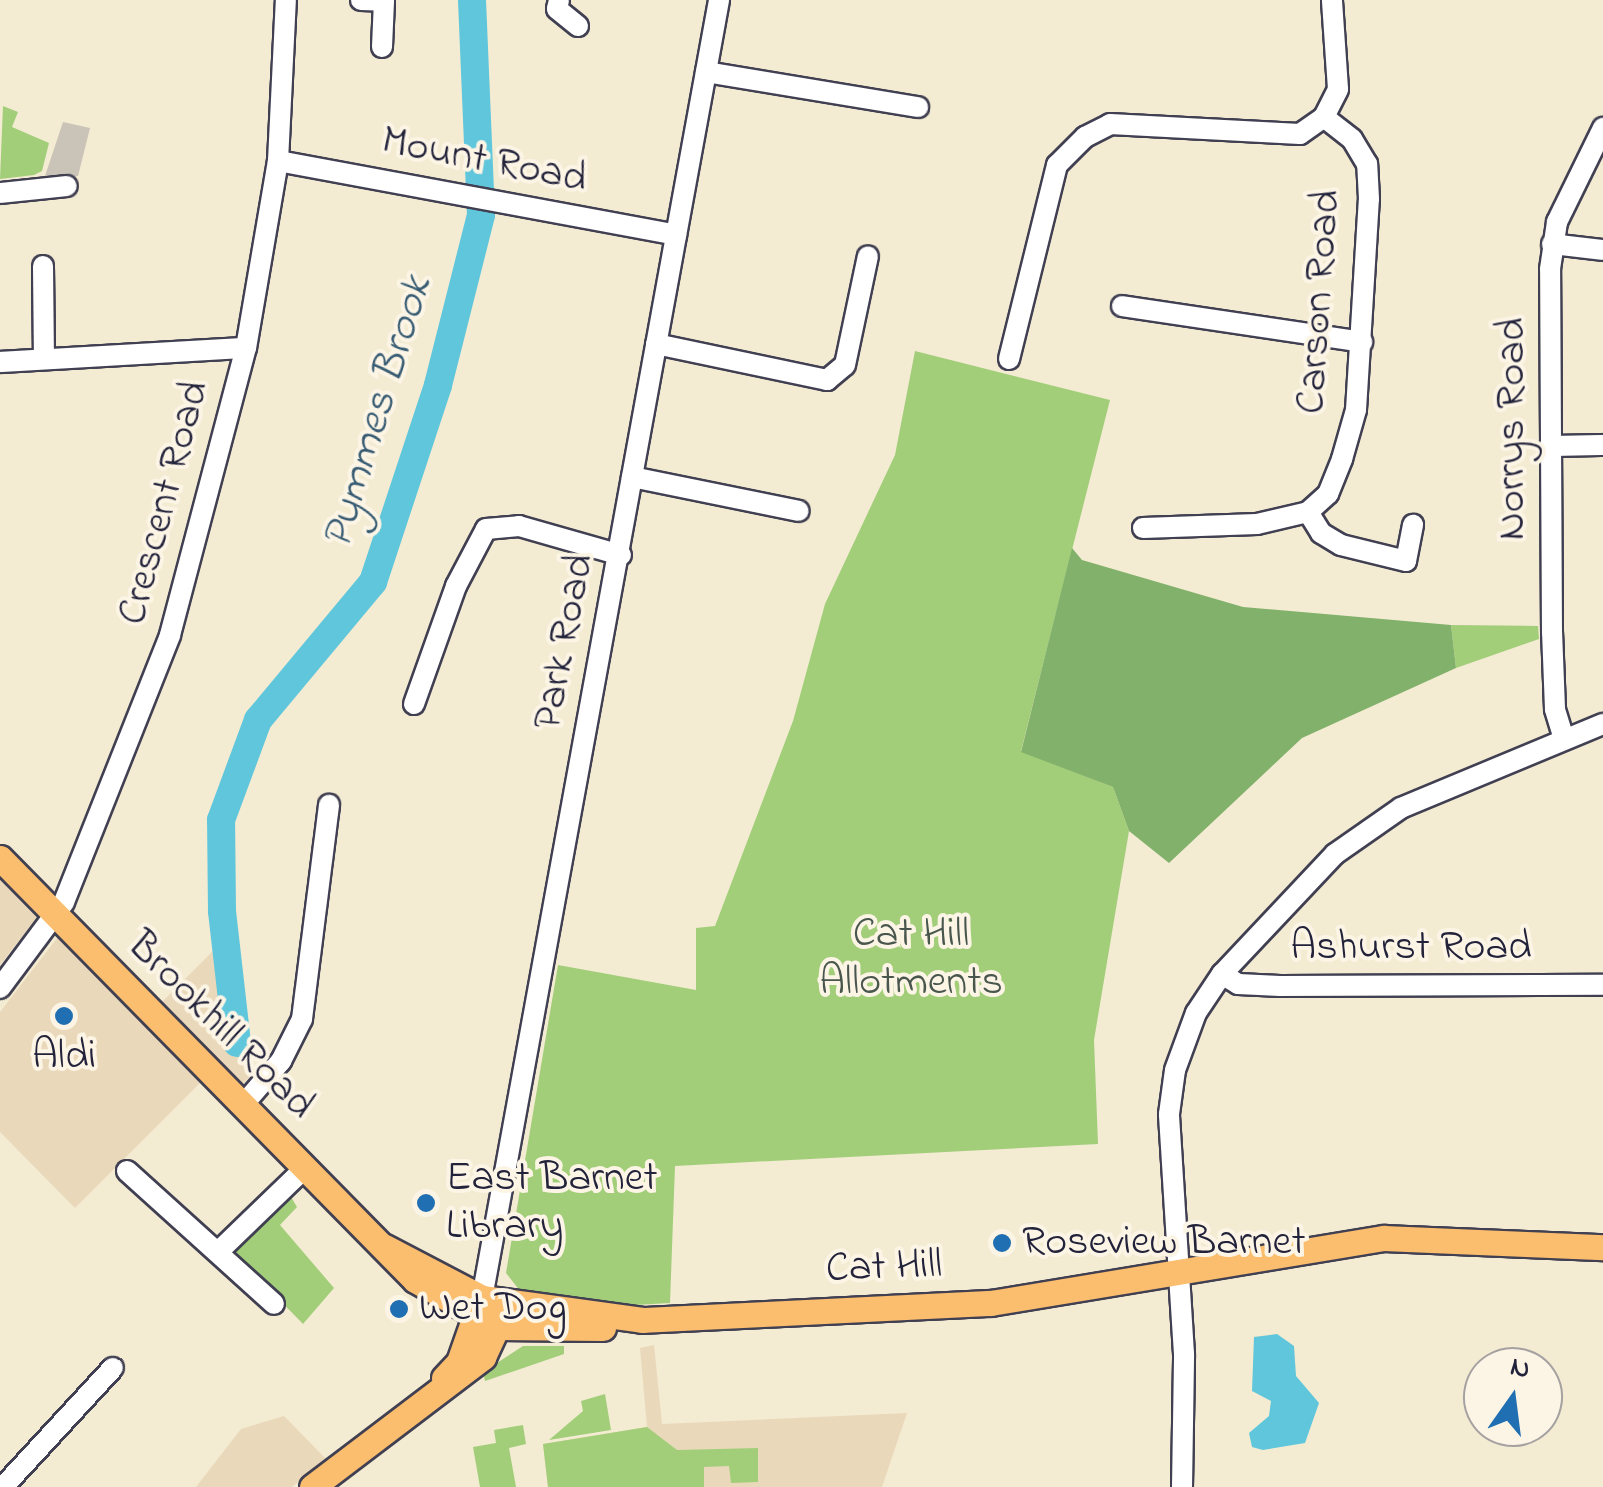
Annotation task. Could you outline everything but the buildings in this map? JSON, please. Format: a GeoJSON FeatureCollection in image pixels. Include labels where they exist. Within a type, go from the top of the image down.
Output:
{"type":"FeatureCollection","features":[{"type":"Feature","properties":{"kind":"main road","name":"Brookhill Road"},"geometry":{"type":"LineString","coordinates":[[0,858],[386,1247],[484,1314]]}},
{"type":"Feature","properties":{"kind":"main road","name":"Cat Hill"},"geometry":{"type":"LineString","coordinates":[[484,1314],[642,1320],[991,1303],[1179,1268],[1384,1238],[1603,1247]]}},
{"type":"Feature","properties":{"kind":"main road"},"geometry":{"type":"LineString","coordinates":[[318,1483],[430,1394],[459,1362],[484,1314]]}},
{"type":"Feature","properties":{"kind":"street","name":"Crescent Road"},"geometry":{"type":"LineString","coordinates":[[0,988],[56,916],[109,799],[170,635],[246,348],[278,162],[286,0]]}},
{"type":"Feature","properties":{"kind":"street"},"geometry":{"type":"LineString","coordinates":[[361,0],[384,1],[382,47]]}},
{"type":"Feature","properties":{"kind":"street"},"geometry":{"type":"LineString","coordinates":[[559,0],[558,9],[578,26]]}},
{"type":"Feature","properties":{"kind":"street","name":"Park Road"},"geometry":{"type":"LineString","coordinates":[[484,1314],[719,0]]}},
{"type":"Feature","properties":{"kind":"street"},"geometry":{"type":"LineString","coordinates":[[1009,359],[1057,165],[1085,137],[1110,124],[1300,134],[1324,117],[1338,89],[1332,0]]}},
{"type":"Feature","properties":{"kind":"street"},"geometry":{"type":"LineString","coordinates":[[706,72],[918,108]]}},
{"type":"Feature","properties":{"kind":"street","name":"Carson Road"},"geometry":{"type":"LineString","coordinates":[[1308,512],[1328,494],[1342,459],[1356,410],[1362,342],[1367,164],[1352,139],[1324,117]]}},
{"type":"Feature","properties":{"kind":"street","name":"Norrys Road"},"geometry":{"type":"LineString","coordinates":[[1564,739],[1555,709],[1550,446],[1552,244],[1603,128]]}},
{"type":"Feature","properties":{"kind":"street","name":"Mount Road"},"geometry":{"type":"LineString","coordinates":[[278,162],[676,235]]}},
{"type":"Feature","properties":{"kind":"street"},"geometry":{"type":"LineString","coordinates":[[0,193],[68,186]]}},
{"type":"Feature","properties":{"kind":"street"},"geometry":{"type":"LineString","coordinates":[[1552,244],[1603,250]]}},
{"type":"Feature","properties":{"kind":"street"},"geometry":{"type":"LineString","coordinates":[[656,344],[828,380],[845,364],[868,256]]}},
{"type":"Feature","properties":{"kind":"street"},"geometry":{"type":"LineString","coordinates":[[43,266],[44,359]]}},
{"type":"Feature","properties":{"kind":"street"},"geometry":{"type":"LineString","coordinates":[[1122,306],[1362,342]]}},
{"type":"Feature","properties":{"kind":"street"},"geometry":{"type":"LineString","coordinates":[[0,362],[246,348]]}},
{"type":"Feature","properties":{"kind":"street"},"geometry":{"type":"LineString","coordinates":[[1550,446],[1603,445]]}},
{"type":"Feature","properties":{"kind":"street"},"geometry":{"type":"LineString","coordinates":[[632,476],[799,512]]}},
{"type":"Feature","properties":{"kind":"street"},"geometry":{"type":"LineString","coordinates":[[1143,528],[1257,524],[1308,512],[1321,533],[1341,545],[1406,561],[1413,525]]}},
{"type":"Feature","properties":{"kind":"street"},"geometry":{"type":"LineString","coordinates":[[414,704],[456,586],[486,530],[519,526],[621,555]]}},
{"type":"Feature","properties":{"kind":"street"},"geometry":{"type":"LineString","coordinates":[[1182,1487],[1172,1089],[1184,1041],[1222,974],[1335,854],[1400,808],[1603,724]]}},
{"type":"Feature","properties":{"kind":"street"},"geometry":{"type":"LineString","coordinates":[[242,1106],[281,1061],[302,1019],[328,805]]}},
{"type":"Feature","properties":{"kind":"street","name":"Ashurst Road"},"geometry":{"type":"LineString","coordinates":[[1222,974],[1238,984],[1280,986],[1603,984]]}},
{"type":"Feature","properties":{"kind":"street"},"geometry":{"type":"LineString","coordinates":[[219,1251],[305,1168]]}},
{"type":"Feature","properties":{"kind":"street"},"geometry":{"type":"LineString","coordinates":[[127,1170],[274,1304]]}},
{"type":"Feature","properties":{"kind":"street"},"geometry":{"type":"LineString","coordinates":[[3,1487],[114,1368]]}},
{"type":"Feature","properties":{"kind":"shaded area"},"geometry":{"type":"Polygon","coordinates":[[[63,122],[90,128],[78,176],[44,179],[63,122]]]}},
{"type":"Feature","properties":{"kind":"shaded area"},"geometry":{"type":"Polygon","coordinates":[[[0,879],[37,917],[0,965],[0,879]]]}},
{"type":"Feature","properties":{"kind":"shaded area"},"geometry":{"type":"Polygon","coordinates":[[[58,937],[200,1083],[75,1208],[0,1132],[0,1012],[58,937]]]}},
{"type":"Feature","properties":{"kind":"shaded area"},"geometry":{"type":"Polygon","coordinates":[[[223,941],[249,1077],[243,1084],[162,1002],[223,941]]]}},
{"type":"Feature","properties":{"kind":"shaded area"},"geometry":{"type":"Polygon","coordinates":[[[654,1345],[662,1424],[907,1413],[882,1487],[548,1487],[543,1444],[647,1427],[640,1348],[654,1345]]]}},
{"type":"Feature","properties":{"kind":"shaded area"},"geometry":{"type":"Polygon","coordinates":[[[284,1416],[326,1459],[292,1487],[196,1487],[241,1429],[284,1416]]]}},
{"type":"Feature","properties":{"kind":"green space"},"geometry":{"type":"Polygon","coordinates":[[[3,106],[18,112],[12,127],[49,143],[42,171],[0,179],[3,106]]]}},
{"type":"Feature","properties":{"kind":"green space","name":"Cat Hill Allotments"},"geometry":{"type":"Polygon","coordinates":[[[915,351],[1110,400],[1021,751],[1113,787],[1129,831],[1094,1040],[1098,1144],[675,1166],[670,1303],[617,1306],[524,1296],[506,1273],[558,965],[696,990],[696,928],[715,926],[793,721],[825,604],[895,455],[915,351]]]}},
{"type":"Feature","properties":{"kind":"green space"},"geometry":{"type":"Polygon","coordinates":[[[1072,548],[1082,560],[1243,607],[1451,625],[1456,668],[1302,738],[1169,863],[1129,831],[1113,787],[1021,752],[1072,548]]]}},
{"type":"Feature","properties":{"kind":"green space"},"geometry":{"type":"Polygon","coordinates":[[[1451,625],[1538,626],[1539,639],[1456,668],[1451,625]]]}},
{"type":"Feature","properties":{"kind":"green space"},"geometry":{"type":"Polygon","coordinates":[[[285,1187],[297,1207],[280,1225],[334,1288],[303,1324],[226,1245],[285,1187]]]}},
{"type":"Feature","properties":{"kind":"green space"},"geometry":{"type":"Polygon","coordinates":[[[523,1346],[564,1346],[564,1354],[485,1381],[483,1372],[523,1346]]]}},
{"type":"Feature","properties":{"kind":"green space"},"geometry":{"type":"Polygon","coordinates":[[[605,1394],[611,1430],[549,1440],[583,1411],[581,1401],[605,1394]]]}},
{"type":"Feature","properties":{"kind":"green space"},"geometry":{"type":"Polygon","coordinates":[[[523,1425],[526,1444],[509,1448],[516,1487],[480,1487],[473,1447],[496,1443],[494,1430],[523,1425]]]}},
{"type":"Feature","properties":{"kind":"green space"},"geometry":{"type":"Polygon","coordinates":[[[647,1427],[677,1450],[758,1448],[758,1482],[731,1483],[729,1466],[704,1467],[704,1487],[548,1487],[543,1444],[647,1427]]]}},
{"type":"Feature","properties":{"kind":"water"},"geometry":{"type":"Polygon","coordinates":[[[1277,1334],[1294,1346],[1296,1376],[1319,1403],[1305,1443],[1263,1450],[1252,1447],[1249,1433],[1269,1416],[1271,1401],[1252,1391],[1254,1337],[1277,1334]]]}},
{"type":"Feature","properties":{"kind":"waterway","name":"Pymmes Brook"},"geometry":{"type":"LineString","coordinates":[[237,1043],[222,911],[221,820],[258,720],[373,582],[438,385],[481,215],[472,0]]}},
{"type":"Feature","properties":{"kind":"place","name":"Aldi"},"geometry":{"type":"Point","coordinates":[64,1016]}},
{"type":"Feature","properties":{"kind":"place","name":"East Barnet Library"},"geometry":{"type":"Point","coordinates":[426,1203]}},
{"type":"Feature","properties":{"kind":"place","name":"Roseview Barnet"},"geometry":{"type":"Point","coordinates":[1002,1243]}},
{"type":"Feature","properties":{"kind":"place","name":"Wet Dog"},"geometry":{"type":"Point","coordinates":[399,1309]}}]}
